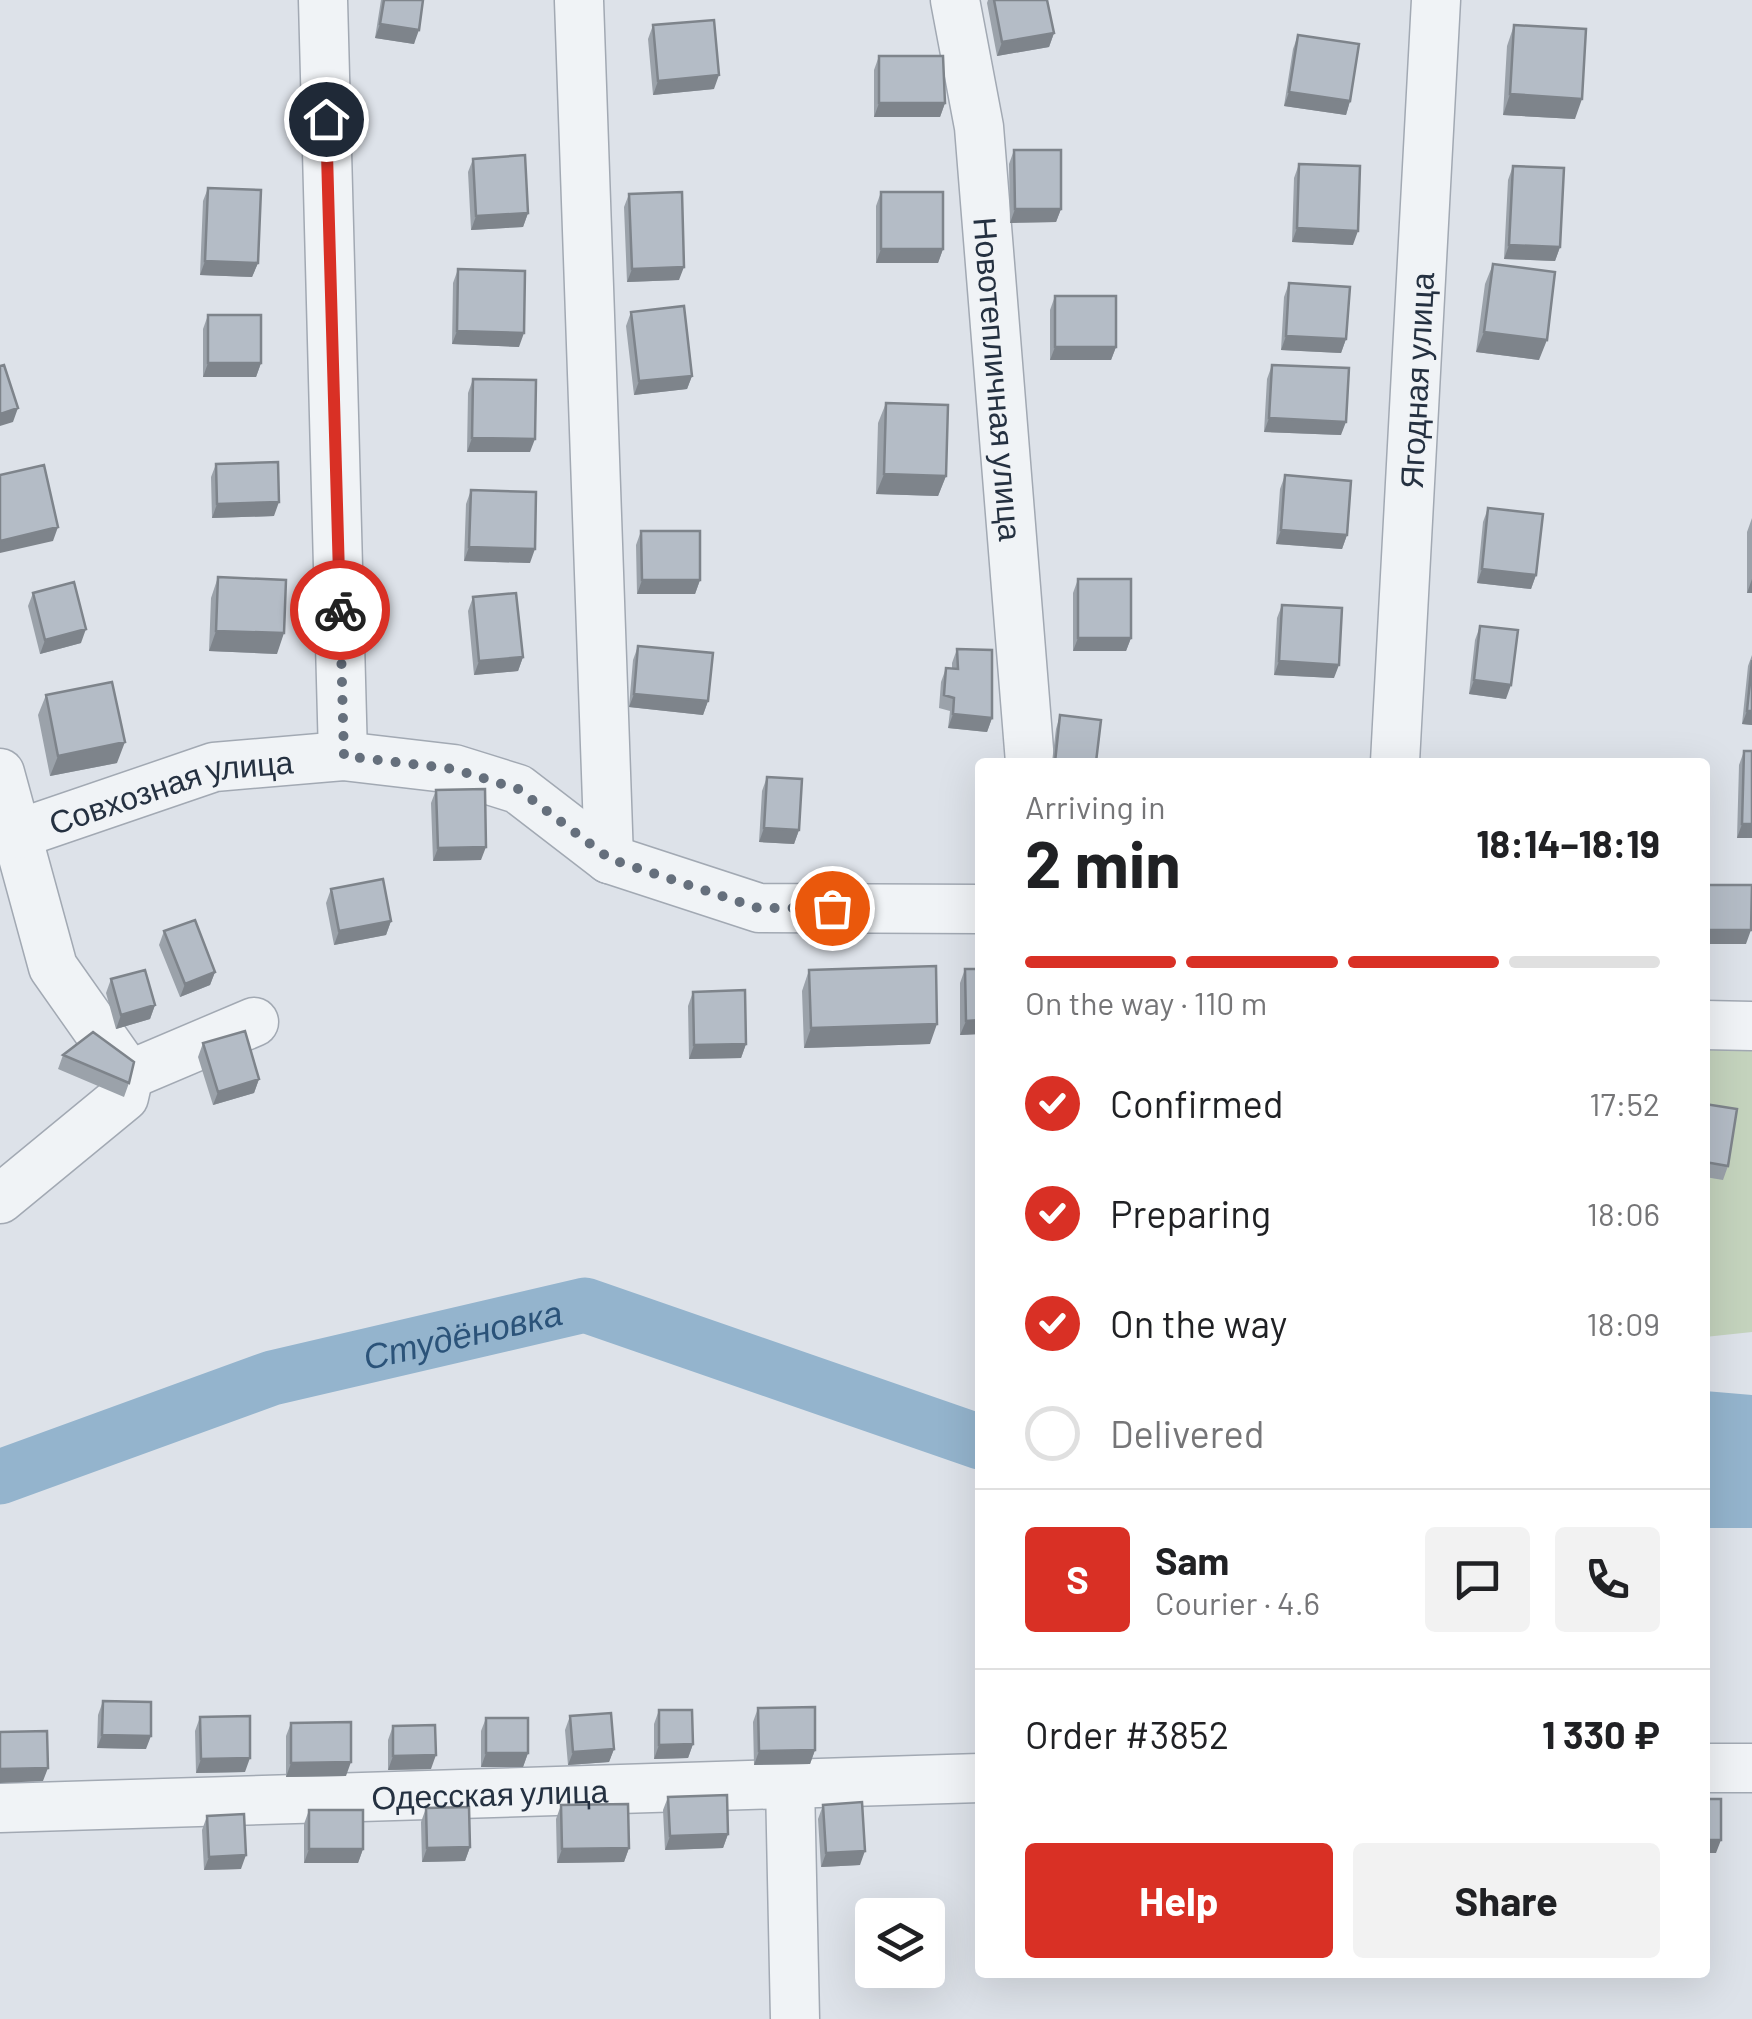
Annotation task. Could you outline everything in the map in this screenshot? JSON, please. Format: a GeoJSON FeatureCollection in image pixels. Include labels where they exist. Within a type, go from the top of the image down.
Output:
{"type":"FeatureCollection","features":[{"type":"Feature","properties":{"kind":"street"},"geometry":{"type":"LineString","coordinates":[[323,0],[344,756]]}},
{"type":"Feature","properties":{"kind":"street","name":"Новотепличная улица"},"geometry":{"type":"LineString","coordinates":[[955,0],[979,127],[1030,758]]}},
{"type":"Feature","properties":{"kind":"street","name":"Ягодная улица"},"geometry":{"type":"LineString","coordinates":[[1394,758],[1436,0]]}},
{"type":"Feature","properties":{"kind":"street"},"geometry":{"type":"LineString","coordinates":[[579,1],[610,859]]}},
{"type":"Feature","properties":{"kind":"street","name":"Совхозная улица"},"geometry":{"type":"LineString","coordinates":[[130,1075],[54,967],[18,834],[214,767],[344,756],[454,769],[518,789],[610,859],[758,908],[975,909]]}},
{"type":"Feature","properties":{"kind":"street"},"geometry":{"type":"LineString","coordinates":[[0,773],[18,834]]}},
{"type":"Feature","properties":{"kind":"street"},"geometry":{"type":"LineString","coordinates":[[0,1199],[124,1096],[130,1075],[254,1022]]}},
{"type":"Feature","properties":{"kind":"street"},"geometry":{"type":"LineString","coordinates":[[1710,1025],[1752,1026]]}},
{"type":"Feature","properties":{"kind":"street"},"geometry":{"type":"LineString","coordinates":[[1710,1768],[1752,1768]]}},
{"type":"Feature","properties":{"kind":"street","name":"Одесская улица"},"geometry":{"type":"LineString","coordinates":[[0,1808],[975,1778]]}},
{"type":"Feature","properties":{"kind":"street"},"geometry":{"type":"LineString","coordinates":[[790,1784],[795,2019]]}},
{"type":"Feature","properties":{"kind":"green space"},"geometry":{"type":"Polygon","coordinates":[[[1752,1025],[1752,1332],[1710,1336],[1710,1027],[1752,1025]]]}},
{"type":"Feature","properties":{"kind":"water"},"geometry":{"type":"Polygon","coordinates":[[[1710,1391],[1752,1395],[1752,1528],[1710,1528],[1710,1391]]]}},
{"type":"Feature","properties":{"kind":"building"},"geometry":{"type":"Polygon","coordinates":[[[384,0],[423,0],[419,30],[380,24],[384,0]]]}},
{"type":"Feature","properties":{"kind":"building"},"geometry":{"type":"Polygon","coordinates":[[[994,0],[1047,0],[1054,33],[1002,42],[994,0]]]}},
{"type":"Feature","properties":{"kind":"building"},"geometry":{"type":"Polygon","coordinates":[[[714,20],[719,75],[658,81],[653,25],[714,20]]]}},
{"type":"Feature","properties":{"kind":"building"},"geometry":{"type":"Polygon","coordinates":[[[1514,25],[1586,29],[1582,99],[1510,94],[1514,25]]]}},
{"type":"Feature","properties":{"kind":"building"},"geometry":{"type":"Polygon","coordinates":[[[1298,35],[1359,44],[1350,101],[1289,92],[1298,35]]]}},
{"type":"Feature","properties":{"kind":"building"},"geometry":{"type":"Polygon","coordinates":[[[879,56],[943,56],[945,103],[879,103],[879,56]]]}},
{"type":"Feature","properties":{"kind":"building"},"geometry":{"type":"Polygon","coordinates":[[[1014,150],[1061,150],[1061,209],[1015,209],[1014,150]]]}},
{"type":"Feature","properties":{"kind":"building"},"geometry":{"type":"Polygon","coordinates":[[[525,155],[528,213],[476,216],[473,159],[525,155]]]}},
{"type":"Feature","properties":{"kind":"building"},"geometry":{"type":"Polygon","coordinates":[[[1299,164],[1360,166],[1358,231],[1297,228],[1299,164]]]}},
{"type":"Feature","properties":{"kind":"building"},"geometry":{"type":"Polygon","coordinates":[[[1513,166],[1564,168],[1560,247],[1509,245],[1513,166]]]}},
{"type":"Feature","properties":{"kind":"building"},"geometry":{"type":"Polygon","coordinates":[[[208,188],[261,190],[258,263],[205,261],[208,188]]]}},
{"type":"Feature","properties":{"kind":"building"},"geometry":{"type":"Polygon","coordinates":[[[682,192],[684,267],[632,269],[629,194],[682,192]]]}},
{"type":"Feature","properties":{"kind":"building"},"geometry":{"type":"Polygon","coordinates":[[[881,192],[943,192],[943,249],[881,249],[881,192]]]}},
{"type":"Feature","properties":{"kind":"building"},"geometry":{"type":"Polygon","coordinates":[[[1493,264],[1555,272],[1547,340],[1484,332],[1493,264]]]}},
{"type":"Feature","properties":{"kind":"building"},"geometry":{"type":"Polygon","coordinates":[[[458,269],[525,271],[524,333],[457,331],[458,269]]]}},
{"type":"Feature","properties":{"kind":"building"},"geometry":{"type":"Polygon","coordinates":[[[1289,283],[1350,287],[1346,339],[1286,336],[1289,283]]]}},
{"type":"Feature","properties":{"kind":"building"},"geometry":{"type":"Polygon","coordinates":[[[1055,296],[1116,296],[1116,347],[1055,347],[1055,296]]]}},
{"type":"Feature","properties":{"kind":"building"},"geometry":{"type":"Polygon","coordinates":[[[684,306],[692,376],[639,381],[631,312],[684,306]]]}},
{"type":"Feature","properties":{"kind":"building"},"geometry":{"type":"Polygon","coordinates":[[[208,315],[261,315],[261,363],[208,363],[208,315]]]}},
{"type":"Feature","properties":{"kind":"building"},"geometry":{"type":"Polygon","coordinates":[[[4,365],[18,408],[0,414],[0,366],[4,365]]]}},
{"type":"Feature","properties":{"kind":"building"},"geometry":{"type":"Polygon","coordinates":[[[1272,365],[1349,368],[1346,422],[1269,418],[1272,365]]]}},
{"type":"Feature","properties":{"kind":"building"},"geometry":{"type":"Polygon","coordinates":[[[473,379],[536,380],[535,439],[472,438],[473,379]]]}},
{"type":"Feature","properties":{"kind":"building"},"geometry":{"type":"Polygon","coordinates":[[[886,403],[948,405],[946,476],[884,474],[886,403]]]}},
{"type":"Feature","properties":{"kind":"building"},"geometry":{"type":"Polygon","coordinates":[[[278,462],[279,502],[217,504],[216,464],[278,462]]]}},
{"type":"Feature","properties":{"kind":"building"},"geometry":{"type":"Polygon","coordinates":[[[44,465],[58,527],[0,541],[0,475],[44,465]]]}},
{"type":"Feature","properties":{"kind":"building"},"geometry":{"type":"Polygon","coordinates":[[[1285,475],[1351,481],[1347,535],[1281,530],[1285,475]]]}},
{"type":"Feature","properties":{"kind":"building"},"geometry":{"type":"Polygon","coordinates":[[[471,490],[536,492],[535,549],[469,547],[471,490]]]}},
{"type":"Feature","properties":{"kind":"building"},"geometry":{"type":"Polygon","coordinates":[[[1488,508],[1543,514],[1536,575],[1482,569],[1488,508]]]}},
{"type":"Feature","properties":{"kind":"building"},"geometry":{"type":"Polygon","coordinates":[[[641,531],[700,531],[700,580],[642,580],[641,531]]]}},
{"type":"Feature","properties":{"kind":"building"},"geometry":{"type":"Polygon","coordinates":[[[218,577],[286,580],[284,633],[216,631],[218,577]]]}},
{"type":"Feature","properties":{"kind":"building"},"geometry":{"type":"Polygon","coordinates":[[[1078,579],[1131,579],[1131,638],[1078,638],[1078,579]]]}},
{"type":"Feature","properties":{"kind":"building"},"geometry":{"type":"Polygon","coordinates":[[[74,582],[86,629],[45,640],[33,593],[74,582]]]}},
{"type":"Feature","properties":{"kind":"building"},"geometry":{"type":"Polygon","coordinates":[[[516,593],[523,657],[479,661],[473,597],[516,593]]]}},
{"type":"Feature","properties":{"kind":"building"},"geometry":{"type":"Polygon","coordinates":[[[1282,605],[1342,608],[1339,665],[1279,661],[1282,605]]]}},
{"type":"Feature","properties":{"kind":"building"},"geometry":{"type":"Polygon","coordinates":[[[1480,626],[1518,630],[1511,685],[1474,680],[1480,626]]]}},
{"type":"Feature","properties":{"kind":"building"},"geometry":{"type":"Polygon","coordinates":[[[638,646],[713,653],[708,701],[634,694],[638,646]]]}},
{"type":"Feature","properties":{"kind":"building"},"geometry":{"type":"Polygon","coordinates":[[[957,649],[992,650],[992,718],[953,714],[954,698],[944,695],[946,668],[958,669],[957,649]]]}},
{"type":"Feature","properties":{"kind":"building"},"geometry":{"type":"Polygon","coordinates":[[[1752,660],[1752,711],[1747,711],[1752,660]]]}},
{"type":"Feature","properties":{"kind":"building"},"geometry":{"type":"Polygon","coordinates":[[[112,682],[125,742],[58,756],[46,695],[112,682]]]}},
{"type":"Feature","properties":{"kind":"building"},"geometry":{"type":"Polygon","coordinates":[[[1060,715],[1101,720],[1096,758],[1055,758],[1060,715]]]}},
{"type":"Feature","properties":{"kind":"building"},"geometry":{"type":"Polygon","coordinates":[[[1744,751],[1752,751],[1752,824],[1742,824],[1744,751]]]}},
{"type":"Feature","properties":{"kind":"building"},"geometry":{"type":"Polygon","coordinates":[[[767,777],[802,779],[799,830],[764,828],[767,777]]]}},
{"type":"Feature","properties":{"kind":"building"},"geometry":{"type":"Polygon","coordinates":[[[485,789],[486,847],[438,848],[436,790],[485,789]]]}},
{"type":"Feature","properties":{"kind":"building"},"geometry":{"type":"Polygon","coordinates":[[[383,879],[391,921],[339,931],[331,889],[383,879]]]}},
{"type":"Feature","properties":{"kind":"building"},"geometry":{"type":"Polygon","coordinates":[[[1710,885],[1752,885],[1751,930],[1710,930],[1710,885]]]}},
{"type":"Feature","properties":{"kind":"building"},"geometry":{"type":"Polygon","coordinates":[[[195,920],[215,972],[185,984],[164,931],[195,920]]]}},
{"type":"Feature","properties":{"kind":"building"},"geometry":{"type":"Polygon","coordinates":[[[936,966],[937,1024],[811,1028],[809,970],[936,966]]]}},
{"type":"Feature","properties":{"kind":"building"},"geometry":{"type":"Polygon","coordinates":[[[965,969],[975,969],[975,1020],[966,1021],[965,969]]]}},
{"type":"Feature","properties":{"kind":"building"},"geometry":{"type":"Polygon","coordinates":[[[145,970],[155,1005],[121,1015],[111,979],[145,970]]]}},
{"type":"Feature","properties":{"kind":"building"},"geometry":{"type":"Polygon","coordinates":[[[745,990],[746,1044],[694,1045],[693,992],[745,990]]]}},
{"type":"Feature","properties":{"kind":"building"},"geometry":{"type":"Polygon","coordinates":[[[245,1031],[259,1079],[218,1092],[203,1043],[245,1031]]]}},
{"type":"Feature","properties":{"kind":"building"},"geometry":{"type":"Polygon","coordinates":[[[93,1032],[134,1062],[129,1083],[63,1055],[93,1032]]]}},
{"type":"Feature","properties":{"kind":"building"},"geometry":{"type":"Polygon","coordinates":[[[1710,1105],[1737,1109],[1728,1166],[1710,1163],[1710,1105]]]}},
{"type":"Feature","properties":{"kind":"building"},"geometry":{"type":"Polygon","coordinates":[[[103,1701],[151,1702],[151,1736],[102,1735],[103,1701]]]}},
{"type":"Feature","properties":{"kind":"building"},"geometry":{"type":"Polygon","coordinates":[[[815,1707],[815,1750],[759,1751],[758,1708],[815,1707]]]}},
{"type":"Feature","properties":{"kind":"building"},"geometry":{"type":"Polygon","coordinates":[[[659,1710],[692,1710],[693,1744],[659,1745],[659,1710]]]}},
{"type":"Feature","properties":{"kind":"building"},"geometry":{"type":"Polygon","coordinates":[[[611,1713],[614,1749],[573,1752],[570,1716],[611,1713]]]}},
{"type":"Feature","properties":{"kind":"building"},"geometry":{"type":"Polygon","coordinates":[[[250,1716],[250,1758],[201,1759],[200,1717],[250,1716]]]}},
{"type":"Feature","properties":{"kind":"building"},"geometry":{"type":"Polygon","coordinates":[[[486,1718],[528,1718],[528,1753],[486,1753],[486,1718]]]}},
{"type":"Feature","properties":{"kind":"building"},"geometry":{"type":"Polygon","coordinates":[[[351,1722],[351,1762],[291,1763],[291,1723],[351,1722]]]}},
{"type":"Feature","properties":{"kind":"building"},"geometry":{"type":"Polygon","coordinates":[[[435,1725],[436,1755],[393,1756],[393,1726],[435,1725]]]}},
{"type":"Feature","properties":{"kind":"building"},"geometry":{"type":"Polygon","coordinates":[[[47,1731],[48,1768],[0,1769],[0,1732],[47,1731]]]}},
{"type":"Feature","properties":{"kind":"building"},"geometry":{"type":"Polygon","coordinates":[[[727,1795],[728,1834],[670,1836],[668,1797],[727,1795]]]}},
{"type":"Feature","properties":{"kind":"building"},"geometry":{"type":"Polygon","coordinates":[[[1710,1799],[1721,1799],[1721,1840],[1710,1840],[1710,1799]]]}},
{"type":"Feature","properties":{"kind":"building"},"geometry":{"type":"Polygon","coordinates":[[[862,1802],[865,1851],[826,1853],[823,1805],[862,1802]]]}},
{"type":"Feature","properties":{"kind":"building"},"geometry":{"type":"Polygon","coordinates":[[[628,1804],[629,1848],[562,1849],[561,1805],[628,1804]]]}},
{"type":"Feature","properties":{"kind":"building"},"geometry":{"type":"Polygon","coordinates":[[[469,1807],[470,1847],[427,1848],[426,1808],[469,1807]]]}},
{"type":"Feature","properties":{"kind":"building"},"geometry":{"type":"Polygon","coordinates":[[[309,1810],[363,1810],[363,1849],[309,1849],[309,1810]]]}},
{"type":"Feature","properties":{"kind":"building"},"geometry":{"type":"Polygon","coordinates":[[[244,1814],[246,1855],[209,1857],[207,1816],[244,1814]]]}},
{"type":"Feature","properties":{"kind":"waterway","name":"Студёновка"},"geometry":{"type":"LineString","coordinates":[[0,1477],[272,1378],[585,1305],[975,1440]]}},
{"type":"Feature","properties":{"kind":"way so far"},"geometry":{"type":"LineString","coordinates":[[340,610],[344,756],[454,769],[518,789],[610,859],[758,908],[832,908]]}},
{"type":"Feature","properties":{"kind":"route"},"geometry":{"type":"LineString","coordinates":[[326,119],[340,610]]}}]}
